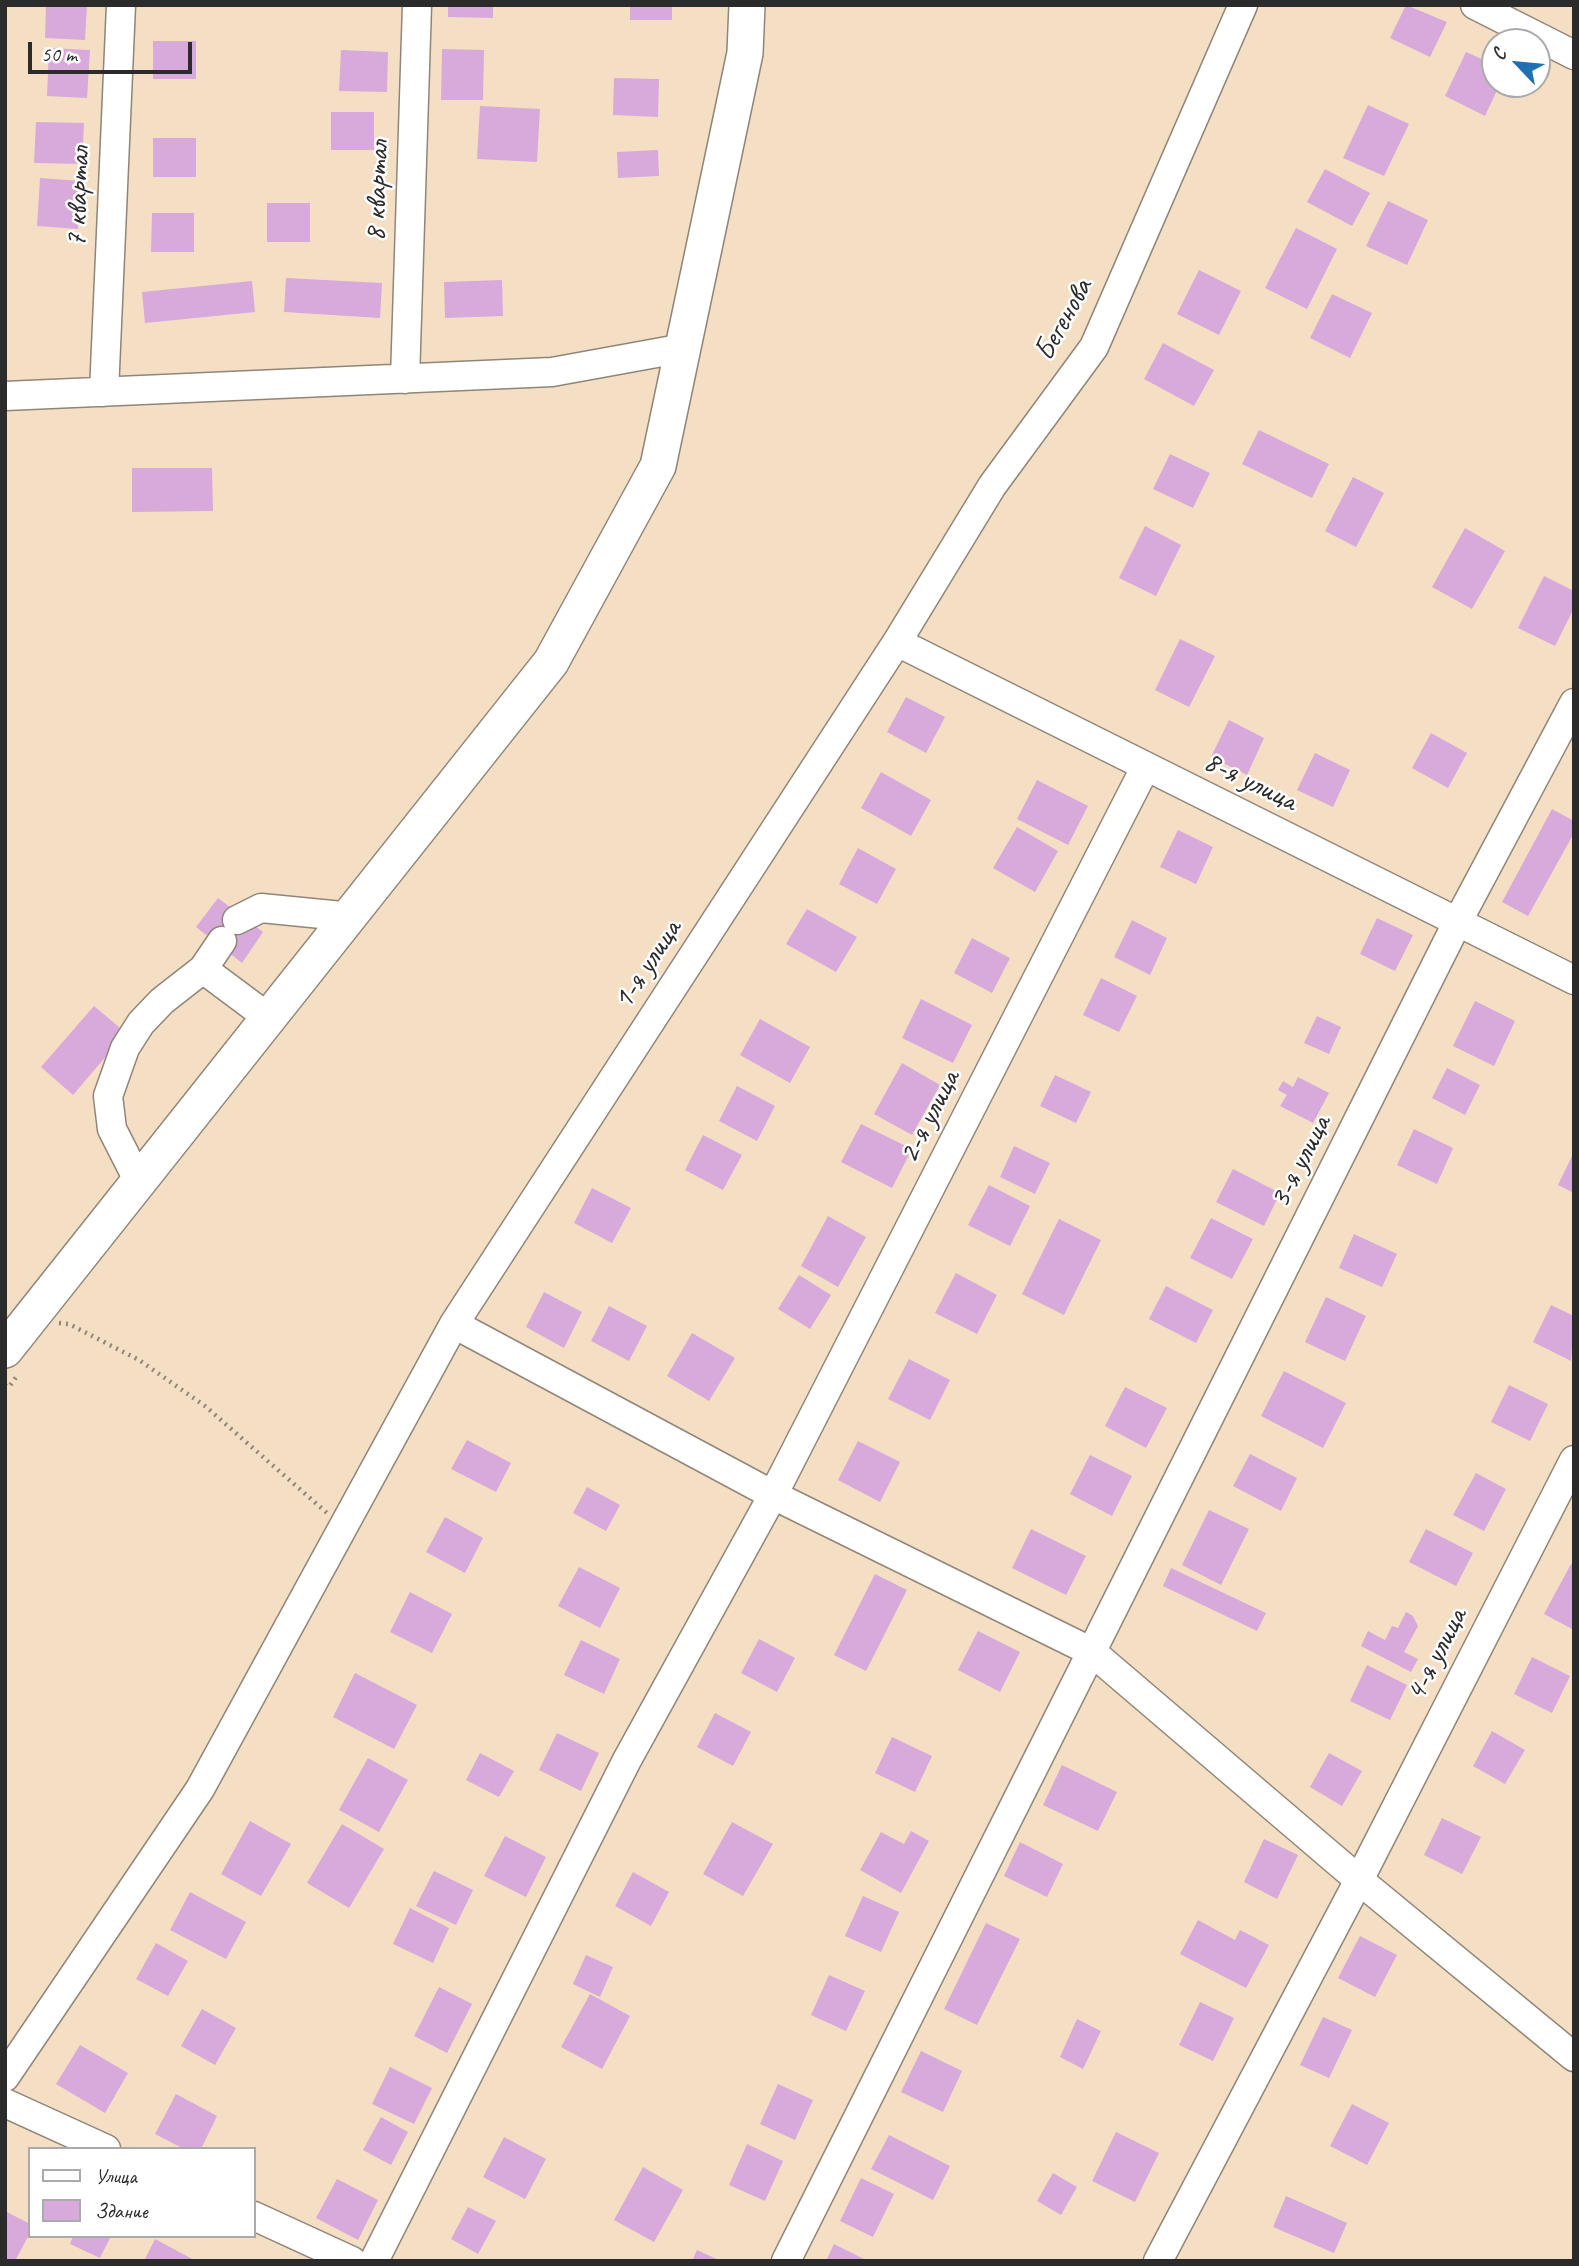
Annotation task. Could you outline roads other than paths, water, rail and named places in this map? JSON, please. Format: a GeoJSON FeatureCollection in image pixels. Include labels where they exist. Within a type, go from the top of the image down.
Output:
{"type":"FeatureCollection","features":[{"type":"Feature","properties":{"kind":"main road"},"geometry":{"type":"LineString","coordinates":[[15,1358],[139,1182],[352,917],[551,662],[658,466],[745,53],[747,5]]}},
{"type":"Feature","properties":{"kind":"street","name":"7 квартал"},"geometry":{"type":"LineString","coordinates":[[104,392],[121,5]]}},
{"type":"Feature","properties":{"kind":"street","name":"8 квартал"},"geometry":{"type":"LineString","coordinates":[[405,379],[418,5]]}},
{"type":"Feature","properties":{"kind":"street","name":"Бегенова"},"geometry":{"type":"LineString","coordinates":[[897,642],[992,486],[1094,347],[1242,5]]}},
{"type":"Feature","properties":{"kind":"street"},"geometry":{"type":"LineString","coordinates":[[1475,5],[1574,54]]}},
{"type":"Feature","properties":{"kind":"street"},"geometry":{"type":"LineString","coordinates":[[5,396],[552,372],[684,348]]}},
{"type":"Feature","properties":{"kind":"street","name":"8-я улица"},"geometry":{"type":"LineString","coordinates":[[897,642],[1574,980]]}},
{"type":"Feature","properties":{"kind":"street","name":"1-я улица"},"geometry":{"type":"LineString","coordinates":[[5,2077],[200,1789],[454,1324],[897,642]]}},
{"type":"Feature","properties":{"kind":"street","name":"3-я улица"},"geometry":{"type":"LineString","coordinates":[[786,2261],[1458,921],[1574,703]]}},
{"type":"Feature","properties":{"kind":"street","name":"2-я улица"},"geometry":{"type":"LineString","coordinates":[[374,2261],[627,1760],[773,1495],[1145,768]]}},
{"type":"Feature","properties":{"kind":"street"},"geometry":{"type":"LineString","coordinates":[[139,1182],[112,1129],[108,1096],[125,1048],[141,1023],[162,1001],[204,969],[230,931],[261,908],[352,917]]}},
{"type":"Feature","properties":{"kind":"street"},"geometry":{"type":"LineString","coordinates":[[204,969],[270,1019]]}},
{"type":"Feature","properties":{"kind":"street"},"geometry":{"type":"LineString","coordinates":[[454,1324],[773,1495],[1092,1652],[1359,1881],[1574,2057]]}},
{"type":"Feature","properties":{"kind":"street","name":"4-я улица"},"geometry":{"type":"LineString","coordinates":[[1158,2261],[1359,1881],[1574,1460]]}},
{"type":"Feature","properties":{"kind":"street"},"geometry":{"type":"LineString","coordinates":[[5,2103],[102,2147]]}},
{"type":"Feature","properties":{"kind":"street"},"geometry":{"type":"LineString","coordinates":[[256,2217],[352,2261]]}}]}
